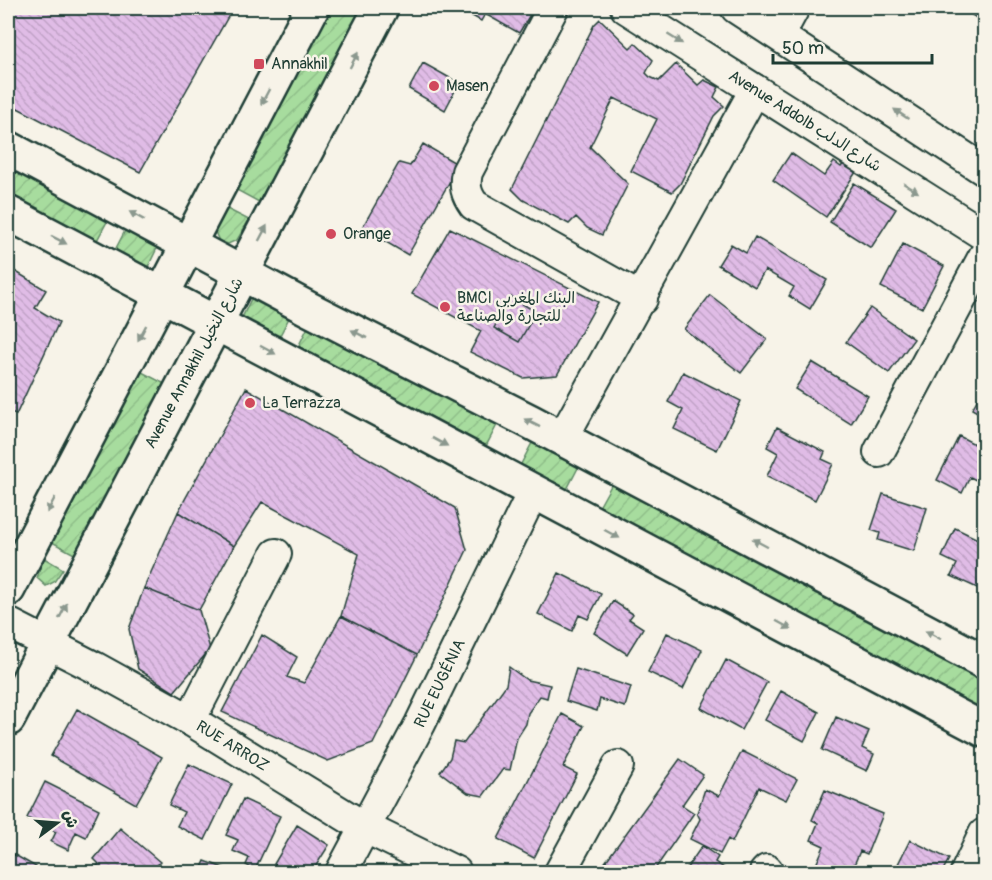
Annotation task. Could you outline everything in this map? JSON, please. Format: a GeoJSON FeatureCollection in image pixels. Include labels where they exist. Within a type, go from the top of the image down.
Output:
{"type":"FeatureCollection","features":[{"type":"Feature","properties":{"kind":"main road"},"geometry":{"type":"LineString","coordinates":[[8,589],[312,8]]}},
{"type":"Feature","properties":{"kind":"main road","name":"Avenue Annakhil شارع النخيل"},"geometry":{"type":"LineString","coordinates":[[8,719],[381,8]]}},
{"type":"Feature","properties":{"kind":"main road"},"geometry":{"type":"LineString","coordinates":[[8,148],[984,662]]}},
{"type":"Feature","properties":{"kind":"main road"},"geometry":{"type":"LineString","coordinates":[[8,213],[984,730]]}},
{"type":"Feature","properties":{"kind":"street"},"geometry":{"type":"LineString","coordinates":[[553,8],[467,172],[464,183],[474,205],[642,298]]}},
{"type":"Feature","properties":{"kind":"street","name":"Avenue Addolb شارع الدلب"},"geometry":{"type":"LineString","coordinates":[[626,8],[984,236]]}},
{"type":"Feature","properties":{"kind":"street"},"geometry":{"type":"LineString","coordinates":[[736,8],[780,34],[984,170]]}},
{"type":"Feature","properties":{"kind":"street"},"geometry":{"type":"LineString","coordinates":[[780,34],[794,8]]}},
{"type":"Feature","properties":{"kind":"street"},"geometry":{"type":"LineString","coordinates":[[562,439],[755,90]]}},
{"type":"Feature","properties":{"kind":"street"},"geometry":{"type":"LineString","coordinates":[[879,452],[984,256]]}},
{"type":"Feature","properties":{"kind":"street","name":"RUE EUGÉNIA"},"geometry":{"type":"LineString","coordinates":[[340,873],[420,724],[533,492]]}},
{"type":"Feature","properties":{"kind":"street"},"geometry":{"type":"LineString","coordinates":[[190,720],[276,554]]}},
{"type":"Feature","properties":{"kind":"street","name":"RUE ARROZ"},"geometry":{"type":"LineString","coordinates":[[8,623],[190,720],[364,827],[456,873]]}},
{"type":"Feature","properties":{"kind":"street"},"geometry":{"type":"LineString","coordinates":[[560,873],[618,766]]}},
{"type":"Feature","properties":{"kind":"street"},"geometry":{"type":"LineString","coordinates":[[966,873],[984,834]]}},
{"type":"Feature","properties":{"kind":"green space"},"geometry":{"type":"Polygon","coordinates":[[[329,8],[363,8],[259,202],[233,188],[329,8]]]}},
{"type":"Feature","properties":{"kind":"green space"},"geometry":{"type":"Polygon","coordinates":[[[8,163],[110,216],[95,244],[8,198],[8,163]]]}},
{"type":"Feature","properties":{"kind":"green space"},"geometry":{"type":"Polygon","coordinates":[[[225,208],[249,220],[237,240],[228,244],[219,241],[215,232],[225,208]]]}},
{"type":"Feature","properties":{"kind":"green space"},"geometry":{"type":"Polygon","coordinates":[[[127,227],[159,244],[146,271],[113,254],[127,227]]]}},
{"type":"Feature","properties":{"kind":"green space"},"geometry":{"type":"Polygon","coordinates":[[[253,295],[291,314],[277,341],[240,322],[253,295]]]}},
{"type":"Feature","properties":{"kind":"green space"},"geometry":{"type":"Polygon","coordinates":[[[310,323],[498,423],[484,450],[296,351],[310,323]]]}},
{"type":"Feature","properties":{"kind":"green space"},"geometry":{"type":"Polygon","coordinates":[[[138,370],[165,384],[76,555],[50,541],[138,370]]]}},
{"type":"Feature","properties":{"kind":"green space"},"geometry":{"type":"Polygon","coordinates":[[[534,439],[580,464],[565,493],[519,468],[534,439]]]}},
{"type":"Feature","properties":{"kind":"green space"},"geometry":{"type":"Polygon","coordinates":[[[613,482],[984,676],[984,697],[978,708],[598,509],[613,482]]]}},
{"type":"Feature","properties":{"kind":"green space"},"geometry":{"type":"Polygon","coordinates":[[[44,558],[63,569],[54,582],[46,586],[37,578],[44,558]]]}},
{"type":"Feature","properties":{"kind":"building"},"geometry":{"type":"Polygon","coordinates":[[[14,8],[233,8],[140,172],[8,103],[8,21],[14,8]]]}},
{"type":"Feature","properties":{"kind":"building"},"geometry":{"type":"Polygon","coordinates":[[[468,8],[534,8],[519,33],[485,14],[481,21],[465,12],[468,8]]]}},
{"type":"Feature","properties":{"kind":"building"},"geometry":{"type":"Polygon","coordinates":[[[977,8],[984,8],[984,23],[972,15],[977,8]]]}},
{"type":"Feature","properties":{"kind":"building"},"geometry":{"type":"Polygon","coordinates":[[[600,19],[630,48],[635,43],[653,60],[646,73],[650,77],[659,81],[676,64],[698,85],[704,80],[719,87],[714,97],[724,106],[714,116],[680,184],[672,192],[631,171],[657,119],[614,98],[590,147],[628,184],[602,235],[587,228],[576,217],[569,224],[523,200],[512,189],[594,25],[600,19]]]}},
{"type":"Feature","properties":{"kind":"building","name":"Masen"},"geometry":{"type":"Polygon","coordinates":[[[423,63],[459,83],[445,110],[409,89],[423,63]]]}},
{"type":"Feature","properties":{"kind":"building"},"geometry":{"type":"Polygon","coordinates":[[[423,144],[459,165],[408,255],[362,228],[399,163],[410,166],[423,144]]]}},
{"type":"Feature","properties":{"kind":"building"},"geometry":{"type":"Polygon","coordinates":[[[791,153],[824,176],[834,162],[841,167],[849,156],[860,166],[826,217],[773,180],[791,153]]]}},
{"type":"Feature","properties":{"kind":"building"},"geometry":{"type":"Polygon","coordinates":[[[854,183],[896,209],[871,248],[830,222],[854,183]]]}},
{"type":"Feature","properties":{"kind":"building"},"geometry":{"type":"Polygon","coordinates":[[[450,228],[598,302],[557,375],[523,378],[470,352],[481,331],[412,294],[450,228]],[[511,297],[494,328],[519,342],[536,312],[511,297]]]}},
{"type":"Feature","properties":{"kind":"building"},"geometry":{"type":"Polygon","coordinates":[[[755,237],[827,280],[810,309],[789,296],[794,287],[765,270],[755,287],[718,265],[731,244],[746,253],[755,237]]]}},
{"type":"Feature","properties":{"kind":"building"},"geometry":{"type":"Polygon","coordinates":[[[903,244],[944,266],[922,308],[881,287],[903,244]]]}},
{"type":"Feature","properties":{"kind":"building"},"geometry":{"type":"Polygon","coordinates":[[[8,267],[46,290],[35,308],[59,322],[16,415],[8,409],[8,267]]]}},
{"type":"Feature","properties":{"kind":"building"},"geometry":{"type":"Polygon","coordinates":[[[710,295],[767,339],[741,373],[684,329],[710,295]]]}},
{"type":"Feature","properties":{"kind":"building"},"geometry":{"type":"Polygon","coordinates":[[[511,297],[536,312],[519,342],[494,328],[511,297]]]}},
{"type":"Feature","properties":{"kind":"building"},"geometry":{"type":"Polygon","coordinates":[[[870,308],[914,339],[889,373],[846,342],[870,308]]]}},
{"type":"Feature","properties":{"kind":"building"},"geometry":{"type":"Polygon","coordinates":[[[812,362],[868,396],[851,424],[795,389],[812,362]]]}},
{"type":"Feature","properties":{"kind":"building"},"geometry":{"type":"Polygon","coordinates":[[[683,372],[741,401],[717,450],[674,429],[683,410],[668,402],[683,372]]]}},
{"type":"Feature","properties":{"kind":"building"},"geometry":{"type":"Polygon","coordinates":[[[246,388],[455,508],[467,550],[417,655],[341,616],[359,554],[262,502],[234,546],[178,512],[246,388]]]}},
{"type":"Feature","properties":{"kind":"building"},"geometry":{"type":"Polygon","coordinates":[[[984,388],[984,416],[972,409],[984,388]]]}},
{"type":"Feature","properties":{"kind":"building"},"geometry":{"type":"Polygon","coordinates":[[[777,427],[825,452],[822,459],[833,464],[815,500],[767,476],[778,453],[767,447],[777,427]]]}},
{"type":"Feature","properties":{"kind":"building"},"geometry":{"type":"Polygon","coordinates":[[[959,436],[984,449],[984,484],[970,477],[962,493],[937,480],[959,436]]]}},
{"type":"Feature","properties":{"kind":"building"},"geometry":{"type":"Polygon","coordinates":[[[883,494],[927,508],[914,551],[878,540],[880,533],[871,530],[883,494]]]}},
{"type":"Feature","properties":{"kind":"building"},"geometry":{"type":"Polygon","coordinates":[[[178,512],[234,546],[199,610],[144,588],[178,512]]]}},
{"type":"Feature","properties":{"kind":"building"},"geometry":{"type":"Polygon","coordinates":[[[955,528],[984,542],[984,591],[951,576],[957,564],[942,557],[955,528]]]}},
{"type":"Feature","properties":{"kind":"building"},"geometry":{"type":"Polygon","coordinates":[[[559,573],[601,594],[588,619],[579,615],[572,631],[538,614],[559,573]]]}},
{"type":"Feature","properties":{"kind":"building"},"geometry":{"type":"Polygon","coordinates":[[[144,588],[199,610],[210,649],[174,692],[138,669],[129,629],[144,588]]]}},
{"type":"Feature","properties":{"kind":"building"},"geometry":{"type":"Polygon","coordinates":[[[613,601],[633,614],[629,619],[643,628],[627,654],[594,633],[613,601]]]}},
{"type":"Feature","properties":{"kind":"building"},"geometry":{"type":"Polygon","coordinates":[[[341,616],[417,655],[373,744],[328,761],[222,712],[262,635],[297,657],[287,677],[304,683],[341,616]]]}},
{"type":"Feature","properties":{"kind":"building"},"geometry":{"type":"Polygon","coordinates":[[[667,633],[702,650],[683,689],[648,672],[667,633]]]}},
{"type":"Feature","properties":{"kind":"building"},"geometry":{"type":"Polygon","coordinates":[[[726,660],[767,682],[741,730],[701,708],[726,660]]]}},
{"type":"Feature","properties":{"kind":"building"},"geometry":{"type":"Polygon","coordinates":[[[509,667],[527,680],[550,685],[547,698],[540,696],[528,713],[526,724],[517,738],[510,770],[503,769],[483,796],[468,793],[440,772],[450,758],[454,741],[464,743],[506,685],[509,667]]]}},
{"type":"Feature","properties":{"kind":"building"},"geometry":{"type":"Polygon","coordinates":[[[576,669],[631,687],[625,707],[600,699],[597,711],[566,701],[576,669]]]}},
{"type":"Feature","properties":{"kind":"building"},"geometry":{"type":"Polygon","coordinates":[[[781,691],[819,712],[804,741],[765,720],[781,691]]]}},
{"type":"Feature","properties":{"kind":"building"},"geometry":{"type":"Polygon","coordinates":[[[77,709],[162,757],[136,804],[51,756],[77,709]]]}},
{"type":"Feature","properties":{"kind":"building"},"geometry":{"type":"Polygon","coordinates":[[[562,714],[584,726],[563,767],[577,774],[534,858],[498,839],[562,714]]]}},
{"type":"Feature","properties":{"kind":"building"},"geometry":{"type":"Polygon","coordinates":[[[836,717],[869,731],[862,748],[874,754],[867,771],[822,750],[836,717]]]}},
{"type":"Feature","properties":{"kind":"building"},"geometry":{"type":"Polygon","coordinates":[[[742,751],[797,779],[786,800],[759,787],[732,842],[728,839],[720,854],[690,839],[700,819],[697,813],[705,789],[719,796],[742,751]]]}},
{"type":"Feature","properties":{"kind":"building"},"geometry":{"type":"Polygon","coordinates":[[[680,759],[703,775],[682,805],[694,813],[653,872],[598,872],[680,759]]]}},
{"type":"Feature","properties":{"kind":"building"},"geometry":{"type":"Polygon","coordinates":[[[189,764],[232,784],[205,840],[177,826],[184,812],[169,805],[189,764]]]}},
{"type":"Feature","properties":{"kind":"building"},"geometry":{"type":"Polygon","coordinates":[[[45,782],[99,809],[86,837],[76,832],[68,850],[51,842],[56,832],[27,818],[45,782]]]}},
{"type":"Feature","properties":{"kind":"building"},"geometry":{"type":"Polygon","coordinates":[[[825,790],[883,814],[867,854],[860,851],[851,872],[813,872],[824,846],[811,840],[818,823],[812,820],[825,790]]]}},
{"type":"Feature","properties":{"kind":"building"},"geometry":{"type":"Polygon","coordinates":[[[243,799],[280,816],[255,870],[246,865],[249,858],[233,851],[238,840],[226,835],[243,799]]]}},
{"type":"Feature","properties":{"kind":"building"},"geometry":{"type":"Polygon","coordinates":[[[297,825],[329,845],[312,872],[288,872],[274,864],[297,825]]]}},
{"type":"Feature","properties":{"kind":"building"},"geometry":{"type":"Polygon","coordinates":[[[120,828],[160,862],[151,872],[91,872],[99,864],[94,859],[120,828]]]}},
{"type":"Feature","properties":{"kind":"building"},"geometry":{"type":"Polygon","coordinates":[[[910,840],[949,859],[942,872],[894,872],[910,840]]]}},
{"type":"Feature","properties":{"kind":"building"},"geometry":{"type":"Polygon","coordinates":[[[702,846],[718,857],[715,862],[730,872],[684,872],[702,846]]]}},
{"type":"Feature","properties":{"kind":"building"},"geometry":{"type":"Polygon","coordinates":[[[13,854],[36,867],[33,872],[8,872],[8,864],[13,854]]]}},
{"type":"Feature","properties":{"kind":"building"},"geometry":{"type":"Polygon","coordinates":[[[205,861],[234,872],[200,872],[205,861]]]}},
{"type":"Feature","properties":{"kind":"place","name":"Annakhil"},"geometry":{"type":"Point","coordinates":[259,64]}},
{"type":"Feature","properties":{"kind":"place","name":"Masen"},"geometry":{"type":"Point","coordinates":[434,86]}},
{"type":"Feature","properties":{"kind":"place","name":"Orange"},"geometry":{"type":"Point","coordinates":[331,234]}},
{"type":"Feature","properties":{"kind":"place","name":"BMCI البنك المغربي للتجارة والصناعة"},"geometry":{"type":"Point","coordinates":[445,307]}},
{"type":"Feature","properties":{"kind":"place","name":"La Terrazza"},"geometry":{"type":"Point","coordinates":[250,403]}}]}
